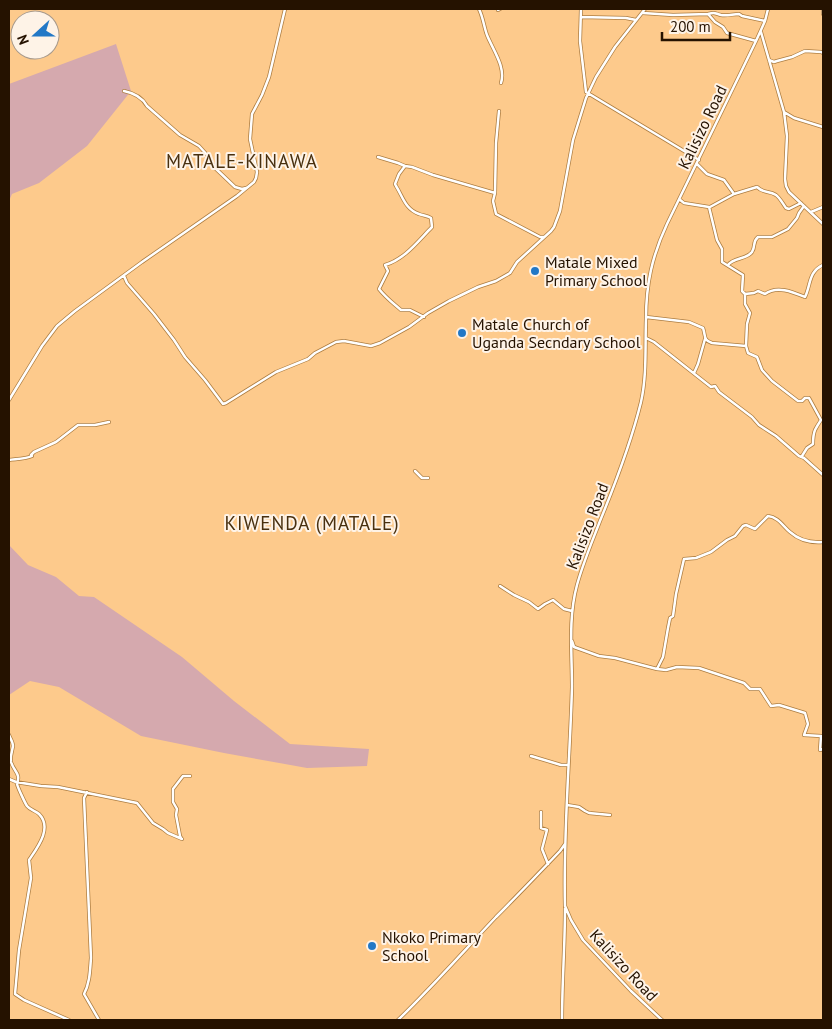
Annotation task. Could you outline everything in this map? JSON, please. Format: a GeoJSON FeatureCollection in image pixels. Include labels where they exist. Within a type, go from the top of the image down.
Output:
{"type":"FeatureCollection","features":[{"type":"Feature","properties":{"kind":"street"},"geometry":{"type":"LineString","coordinates":[[9,400],[42,346],[57,326],[254,182],[257,174],[250,139],[252,114],[266,85],[284,9]]}},
{"type":"Feature","properties":{"kind":"street"},"geometry":{"type":"LineString","coordinates":[[479,9],[501,69],[503,76],[501,83]]}},
{"type":"Feature","properties":{"kind":"street"},"geometry":{"type":"LineString","coordinates":[[581,9],[580,41],[586,92],[699,160]]}},
{"type":"Feature","properties":{"kind":"street"},"geometry":{"type":"LineString","coordinates":[[124,276],[127,283],[154,314],[185,357],[206,380],[223,404],[276,372],[308,359],[336,342],[344,341],[373,346],[409,327],[449,301],[510,273],[517,262],[554,226],[560,211],[573,140],[588,94],[596,77],[615,47],[645,9]]}},
{"type":"Feature","properties":{"kind":"street"},"geometry":{"type":"LineString","coordinates":[[823,9],[823,14]]}},
{"type":"Feature","properties":{"kind":"street","name":"Kalisizo Road"},"geometry":{"type":"LineString","coordinates":[[662,1020],[631,991],[583,940],[565,906],[568,765],[572,687],[572,611],[581,572],[623,462],[641,402],[644,381],[649,279],[654,256],[679,199],[761,32],[769,10]]}},
{"type":"Feature","properties":{"kind":"street"},"geometry":{"type":"LineString","coordinates":[[642,13],[673,15],[716,12],[720,15],[739,14],[765,21]]}},
{"type":"Feature","properties":{"kind":"street"},"geometry":{"type":"LineString","coordinates":[[708,14],[727,33],[756,41]]}},
{"type":"Feature","properties":{"kind":"street"},"geometry":{"type":"LineString","coordinates":[[581,17],[636,20]]}},
{"type":"Feature","properties":{"kind":"street"},"geometry":{"type":"LineString","coordinates":[[761,32],[784,112],[787,136],[786,186],[789,192],[823,224]]}},
{"type":"Feature","properties":{"kind":"street"},"geometry":{"type":"LineString","coordinates":[[769,60],[777,61],[804,51],[823,53]]}},
{"type":"Feature","properties":{"kind":"street"},"geometry":{"type":"LineString","coordinates":[[124,91],[133,93],[143,100],[147,106],[180,135],[199,146],[209,157],[214,167],[235,187],[248,188]]}},
{"type":"Feature","properties":{"kind":"street"},"geometry":{"type":"LineString","coordinates":[[499,111],[495,193],[493,200],[496,214],[540,237],[544,237]]}},
{"type":"Feature","properties":{"kind":"street"},"geometry":{"type":"LineString","coordinates":[[784,112],[794,118],[823,127]]}},
{"type":"Feature","properties":{"kind":"street"},"geometry":{"type":"LineString","coordinates":[[378,157],[495,193]]}},
{"type":"Feature","properties":{"kind":"street"},"geometry":{"type":"LineString","coordinates":[[697,164],[707,174],[724,180],[734,194]]}},
{"type":"Feature","properties":{"kind":"street"},"geometry":{"type":"LineString","coordinates":[[405,166],[395,184],[406,206],[419,214],[432,218],[432,227],[415,246],[396,262],[385,265],[388,271],[379,290],[401,310],[410,310],[424,317]]}},
{"type":"Feature","properties":{"kind":"street"},"geometry":{"type":"LineString","coordinates":[[679,199],[684,203],[709,207],[734,194],[757,186],[760,190],[775,195],[786,208],[789,209],[801,203]]}},
{"type":"Feature","properties":{"kind":"street"},"geometry":{"type":"LineString","coordinates":[[728,265],[731,260],[744,258],[751,252],[754,242],[758,237],[772,237],[788,229],[804,206]]}},
{"type":"Feature","properties":{"kind":"street"},"geometry":{"type":"LineString","coordinates":[[709,207],[717,240],[722,249],[723,263],[743,275],[742,290],[745,294],[745,304],[750,313],[747,324],[746,346],[748,353],[757,357],[762,370],[772,382],[798,402],[809,398],[821,420],[816,427],[812,444],[802,456]]}},
{"type":"Feature","properties":{"kind":"street"},"geometry":{"type":"LineString","coordinates":[[811,212],[823,207]]}},
{"type":"Feature","properties":{"kind":"street"},"geometry":{"type":"LineString","coordinates":[[745,294],[758,291],[766,294],[771,290],[780,289],[805,297],[808,284],[815,271],[823,265]]}},
{"type":"Feature","properties":{"kind":"street"},"geometry":{"type":"LineString","coordinates":[[646,317],[689,322],[703,328],[705,339],[694,373]]}},
{"type":"Feature","properties":{"kind":"street"},"geometry":{"type":"LineString","coordinates":[[646,338],[654,342],[711,387],[715,386],[719,392],[752,417],[758,425],[770,432],[798,456],[802,456],[823,475]]}},
{"type":"Feature","properties":{"kind":"street"},"geometry":{"type":"LineString","coordinates":[[705,339],[712,343],[746,346]]}},
{"type":"Feature","properties":{"kind":"street"},"geometry":{"type":"LineString","coordinates":[[9,460],[29,458],[34,452],[56,442],[78,425],[95,425],[109,422]]}},
{"type":"Feature","properties":{"kind":"street"},"geometry":{"type":"LineString","coordinates":[[415,471],[422,478],[428,478]]}},
{"type":"Feature","properties":{"kind":"street"},"geometry":{"type":"LineString","coordinates":[[657,669],[663,657],[662,653],[670,618],[673,616],[684,559],[696,558],[711,552],[735,536],[743,526],[746,525],[755,529],[768,516],[775,518],[792,534],[808,542],[823,542]]}},
{"type":"Feature","properties":{"kind":"street"},"geometry":{"type":"LineString","coordinates":[[500,586],[538,609],[553,600],[564,609],[572,611]]}},
{"type":"Feature","properties":{"kind":"street"},"geometry":{"type":"LineString","coordinates":[[571,639],[574,647],[599,656],[615,658],[657,669],[666,670],[677,667],[699,668],[744,683],[750,689],[760,689],[772,706],[778,705],[806,712],[808,724],[804,735],[821,736],[820,750],[823,749]]}},
{"type":"Feature","properties":{"kind":"street"},"geometry":{"type":"LineString","coordinates":[[9,735],[13,744],[11,762],[18,773],[18,788],[27,806],[35,810],[43,819],[45,830],[29,860],[31,878],[19,950],[15,994],[24,1000],[69,1020]]}},
{"type":"Feature","properties":{"kind":"street"},"geometry":{"type":"LineString","coordinates":[[531,756],[561,765],[568,765]]}},
{"type":"Feature","properties":{"kind":"street"},"geometry":{"type":"LineString","coordinates":[[9,779],[16,782],[87,792],[137,803],[153,823],[168,833],[182,839],[173,802],[173,790],[183,776],[190,776]]}},
{"type":"Feature","properties":{"kind":"street"},"geometry":{"type":"LineString","coordinates":[[87,792],[84,798],[91,958],[90,972],[84,994],[99,1020]]}},
{"type":"Feature","properties":{"kind":"street"},"geometry":{"type":"LineString","coordinates":[[567,805],[578,807],[584,812],[610,816]]}},
{"type":"Feature","properties":{"kind":"street"},"geometry":{"type":"LineString","coordinates":[[542,812],[541,828],[546,830],[542,850],[548,864]]}},
{"type":"Feature","properties":{"kind":"street"},"geometry":{"type":"LineString","coordinates":[[398,1020],[548,864],[566,842]]}},
{"type":"Feature","properties":{"kind":"street"},"geometry":{"type":"LineString","coordinates":[[560,851],[566,850]]}},
{"type":"Feature","properties":{"kind":"street"},"geometry":{"type":"LineString","coordinates":[[562,1020],[565,906]]}},
{"type":"Feature","properties":{"kind":"shaded area"},"geometry":{"type":"Polygon","coordinates":[[[116,44],[131,91],[87,146],[39,183],[12,194],[9,201],[9,84],[116,44]]]}},
{"type":"Feature","properties":{"kind":"shaded area"},"geometry":{"type":"Polygon","coordinates":[[[9,545],[28,565],[56,577],[79,596],[94,597],[182,657],[234,701],[290,744],[369,749],[367,766],[307,768],[141,736],[59,687],[30,681],[9,695],[9,545]]]}},
{"type":"Feature","properties":{"kind":"place","name":"Matale Mixed Primary School"},"geometry":{"type":"Point","coordinates":[535,271]}},
{"type":"Feature","properties":{"kind":"place","name":"Matale Church of Uganda Secndary School"},"geometry":{"type":"Point","coordinates":[462,333]}},
{"type":"Feature","properties":{"kind":"place","name":"Nkoko Primary School"},"geometry":{"type":"Point","coordinates":[372,946]}},
{"type":"Feature","properties":{"kind":"district","name":"MATALE-KINAWA"},"geometry":{"type":"Point","coordinates":[242,161]}},
{"type":"Feature","properties":{"kind":"district","name":"KIWENDA (MATALE)"},"geometry":{"type":"Point","coordinates":[312,523]}}]}
